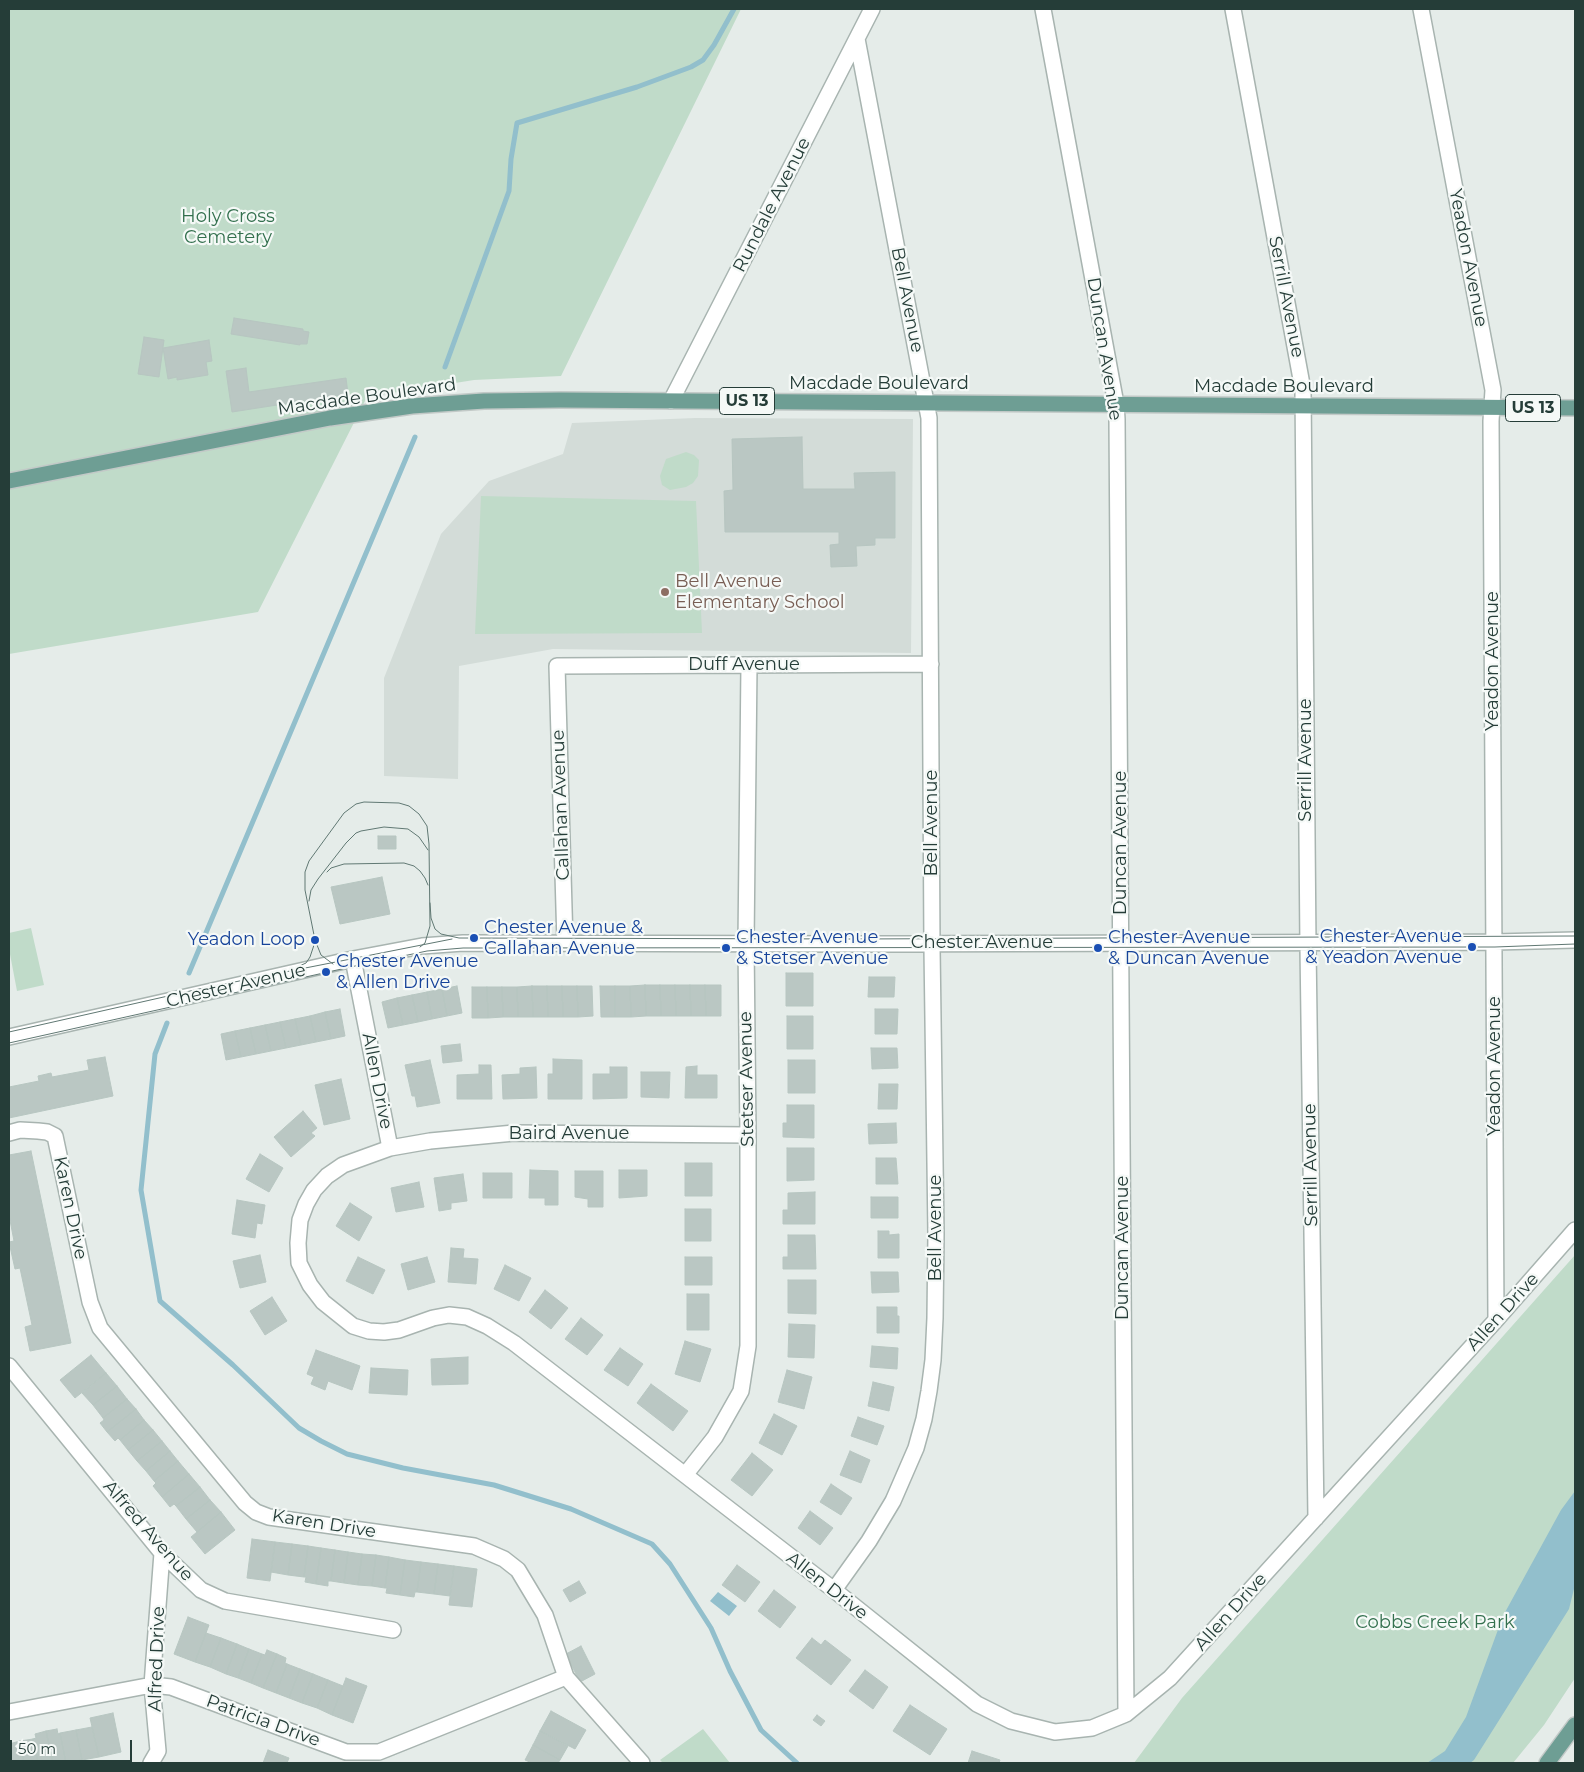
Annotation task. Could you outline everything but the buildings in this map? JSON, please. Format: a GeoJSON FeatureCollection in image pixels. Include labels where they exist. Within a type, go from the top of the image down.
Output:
{"type":"FeatureCollection","features":[{"type":"Feature","properties":{"kind":"main road","name":"Macdade Boulevard"},"geometry":{"type":"LineString","coordinates":[[9,481],[288,426],[412,406],[484,400],[1575,408]]}},
{"type":"Feature","properties":{"kind":"main road"},"geometry":{"type":"LineString","coordinates":[[1547,1763],[1575,1725]]}},
{"type":"Feature","properties":{"kind":"street","name":"Rundale Avenue"},"geometry":{"type":"LineString","coordinates":[[671,401],[872,9]]}},
{"type":"Feature","properties":{"kind":"street","name":"Duncan Avenue"},"geometry":{"type":"LineString","coordinates":[[1043,9],[1116,404],[1122,943],[1126,1714]]}},
{"type":"Feature","properties":{"kind":"street","name":"Serrill Avenue"},"geometry":{"type":"LineString","coordinates":[[1233,9],[1303,385],[1316,1518]]}},
{"type":"Feature","properties":{"kind":"street","name":"Yeadon Avenue"},"geometry":{"type":"LineString","coordinates":[[1421,9],[1493,390],[1496,1320]]}},
{"type":"Feature","properties":{"kind":"street","name":"Bell Avenue"},"geometry":{"type":"LineString","coordinates":[[834,1590],[869,1541],[893,1501],[916,1448],[929,1391],[936,1309],[929,418],[857,39]]}},
{"type":"Feature","properties":{"kind":"street","name":"Duff Avenue"},"geometry":{"type":"LineString","coordinates":[[556,666],[931,664]]}},
{"type":"Feature","properties":{"kind":"street","name":"Stetser Avenue"},"geometry":{"type":"LineString","coordinates":[[685,1474],[715,1437],[741,1391],[748,1346],[746,943],[749,665]]}},
{"type":"Feature","properties":{"kind":"street","name":"Callahan Avenue"},"geometry":{"type":"LineString","coordinates":[[556,666],[565,943]]}},
{"type":"Feature","properties":{"kind":"street","name":"Chester Avenue"},"geometry":{"type":"LineString","coordinates":[[9,1036],[353,960],[422,946],[463,942],[1122,943],[1575,940]]}},
{"type":"Feature","properties":{"kind":"street","name":"Allen Drive"},"geometry":{"type":"LineString","coordinates":[[353,960],[390,1148],[343,1165],[326,1176],[314,1190],[306,1204],[300,1220],[299,1264],[310,1285],[323,1302],[353,1326],[369,1331],[384,1332],[398,1330],[433,1318],[449,1315],[467,1317],[487,1326],[514,1343],[685,1474],[977,1704],[1011,1721],[1055,1732],[1092,1728],[1126,1714],[1170,1678],[1496,1320],[1575,1230]]}},
{"type":"Feature","properties":{"kind":"street","name":"Karen Drive"},"geometry":{"type":"LineString","coordinates":[[9,1133],[20,1130],[38,1131],[47,1132],[55,1136],[90,1302],[100,1328],[245,1503],[256,1512],[269,1517],[474,1546],[504,1559],[518,1570],[545,1615],[566,1677],[642,1763]]}},
{"type":"Feature","properties":{"kind":"street","name":"Baird Avenue"},"geometry":{"type":"LineString","coordinates":[[390,1148],[430,1141],[514,1133],[748,1135]]}},
{"type":"Feature","properties":{"kind":"street","name":"Alfred Avenue"},"geometry":{"type":"LineString","coordinates":[[9,1366],[162,1553],[201,1590],[225,1601],[393,1630]]}},
{"type":"Feature","properties":{"kind":"street","name":"Alfred Drive"},"geometry":{"type":"LineString","coordinates":[[151,1763],[158,1751],[152,1685],[162,1553]]}},
{"type":"Feature","properties":{"kind":"street","name":"Patricia Drive"},"geometry":{"type":"LineString","coordinates":[[9,1712],[152,1685],[171,1686],[346,1752],[379,1752],[566,1677]]}},
{"type":"Feature","properties":{"kind":"shaded area","name":"Bell Avenue Elementary School"},"geometry":{"type":"Polygon","coordinates":[[[695,418],[913,419],[911,653],[553,649],[459,666],[458,779],[384,776],[384,678],[441,534],[489,481],[563,454],[572,423],[695,418]]]}},
{"type":"Feature","properties":{"kind":"green space","name":"Holy Cross Cemetery"},"geometry":{"type":"Polygon","coordinates":[[[9,9],[741,9],[561,376],[474,380],[367,397],[258,612],[9,654],[9,9]]]}},
{"type":"Feature","properties":{"kind":"green space"},"geometry":{"type":"Polygon","coordinates":[[[686,452],[694,455],[699,460],[698,476],[693,483],[686,487],[670,490],[662,485],[660,476],[666,459],[686,452]]]}},
{"type":"Feature","properties":{"kind":"green space"},"geometry":{"type":"Polygon","coordinates":[[[481,496],[696,501],[702,633],[475,634],[481,496]]]}},
{"type":"Feature","properties":{"kind":"green space"},"geometry":{"type":"Polygon","coordinates":[[[31,928],[44,985],[17,991],[9,949],[9,933],[31,928]]]}},
{"type":"Feature","properties":{"kind":"green space","name":"Cobbs Creek Park"},"geometry":{"type":"Polygon","coordinates":[[[1575,1255],[1575,1678],[1544,1725],[1513,1763],[1134,1763],[1182,1698],[1575,1255]]]}},
{"type":"Feature","properties":{"kind":"green space"},"geometry":{"type":"Polygon","coordinates":[[[703,1729],[730,1763],[663,1763],[660,1760],[703,1729]]]}},
{"type":"Feature","properties":{"kind":"water"},"geometry":{"type":"Polygon","coordinates":[[[1575,1491],[1575,1585],[1569,1609],[1474,1760],[1470,1763],[1427,1763],[1445,1751],[1466,1717],[1503,1616],[1561,1510],[1575,1491]]]}},
{"type":"Feature","properties":{"kind":"water"},"geometry":{"type":"Polygon","coordinates":[[[718,1592],[737,1606],[729,1616],[710,1601],[718,1592]]]}},
{"type":"Feature","properties":{"kind":"waterway"},"geometry":{"type":"LineString","coordinates":[[445,367],[509,191],[511,159],[517,123],[637,87],[691,67],[703,60],[714,45],[734,9]]}},
{"type":"Feature","properties":{"kind":"waterway"},"geometry":{"type":"LineString","coordinates":[[189,973],[415,437]]}},
{"type":"Feature","properties":{"kind":"waterway"},"geometry":{"type":"LineString","coordinates":[[167,1023],[155,1054],[141,1190],[160,1301],[233,1365],[299,1428],[347,1454],[403,1468],[494,1485],[571,1509],[652,1544],[670,1564],[711,1628],[730,1671],[761,1730],[797,1763]]}},
{"type":"Feature","properties":{"kind":"tram line"},"geometry":{"type":"LineString","coordinates":[[333,964],[321,955],[315,940],[305,890],[305,872],[309,861],[344,813],[356,804],[364,802],[399,803],[409,806],[419,814],[427,826],[430,926],[425,943],[420,947]]}},
{"type":"Feature","properties":{"kind":"tram line"},"geometry":{"type":"LineString","coordinates":[[309,901],[311,890],[318,879],[356,833],[384,827],[408,829],[419,837],[428,850]]}},
{"type":"Feature","properties":{"kind":"tram line"},"geometry":{"type":"LineString","coordinates":[[327,872],[331,868],[344,864],[404,863],[414,866],[420,871],[428,885]]}},
{"type":"Feature","properties":{"kind":"tram line"},"geometry":{"type":"LineString","coordinates":[[430,903],[431,918],[435,929],[441,934],[459,938],[858,939],[1575,936]]}},
{"type":"Feature","properties":{"kind":"tram line"},"geometry":{"type":"LineString","coordinates":[[297,967],[306,963],[310,957],[314,945],[313,939]]}},
{"type":"Feature","properties":{"kind":"tram line"},"geometry":{"type":"LineString","coordinates":[[9,1032],[199,989],[452,939]]}},
{"type":"Feature","properties":{"kind":"tram line"},"geometry":{"type":"LineString","coordinates":[[9,1043],[355,966],[427,951],[463,948],[1495,947],[1575,944]]}},
{"type":"Feature","properties":{"kind":"place","name":"Bell Avenue Elementary School"},"geometry":{"type":"Point","coordinates":[665,592]}},
{"type":"Feature","properties":{"kind":"place","name":"Chester Avenue & Callahan Avenue"},"geometry":{"type":"Point","coordinates":[474,938]}},
{"type":"Feature","properties":{"kind":"place","name":"Yeadon Loop"},"geometry":{"type":"Point","coordinates":[315,940]}},
{"type":"Feature","properties":{"kind":"place","name":"Chester Avenue & Yeadon Avenue"},"geometry":{"type":"Point","coordinates":[1472,947]}},
{"type":"Feature","properties":{"kind":"place","name":"Chester Avenue & Stetser Avenue"},"geometry":{"type":"Point","coordinates":[726,948]}},
{"type":"Feature","properties":{"kind":"place","name":"Chester Avenue & Duncan Avenue"},"geometry":{"type":"Point","coordinates":[1098,948]}},
{"type":"Feature","properties":{"kind":"place","name":"Chester Avenue & Allen Drive"},"geometry":{"type":"Point","coordinates":[326,972]}}]}
